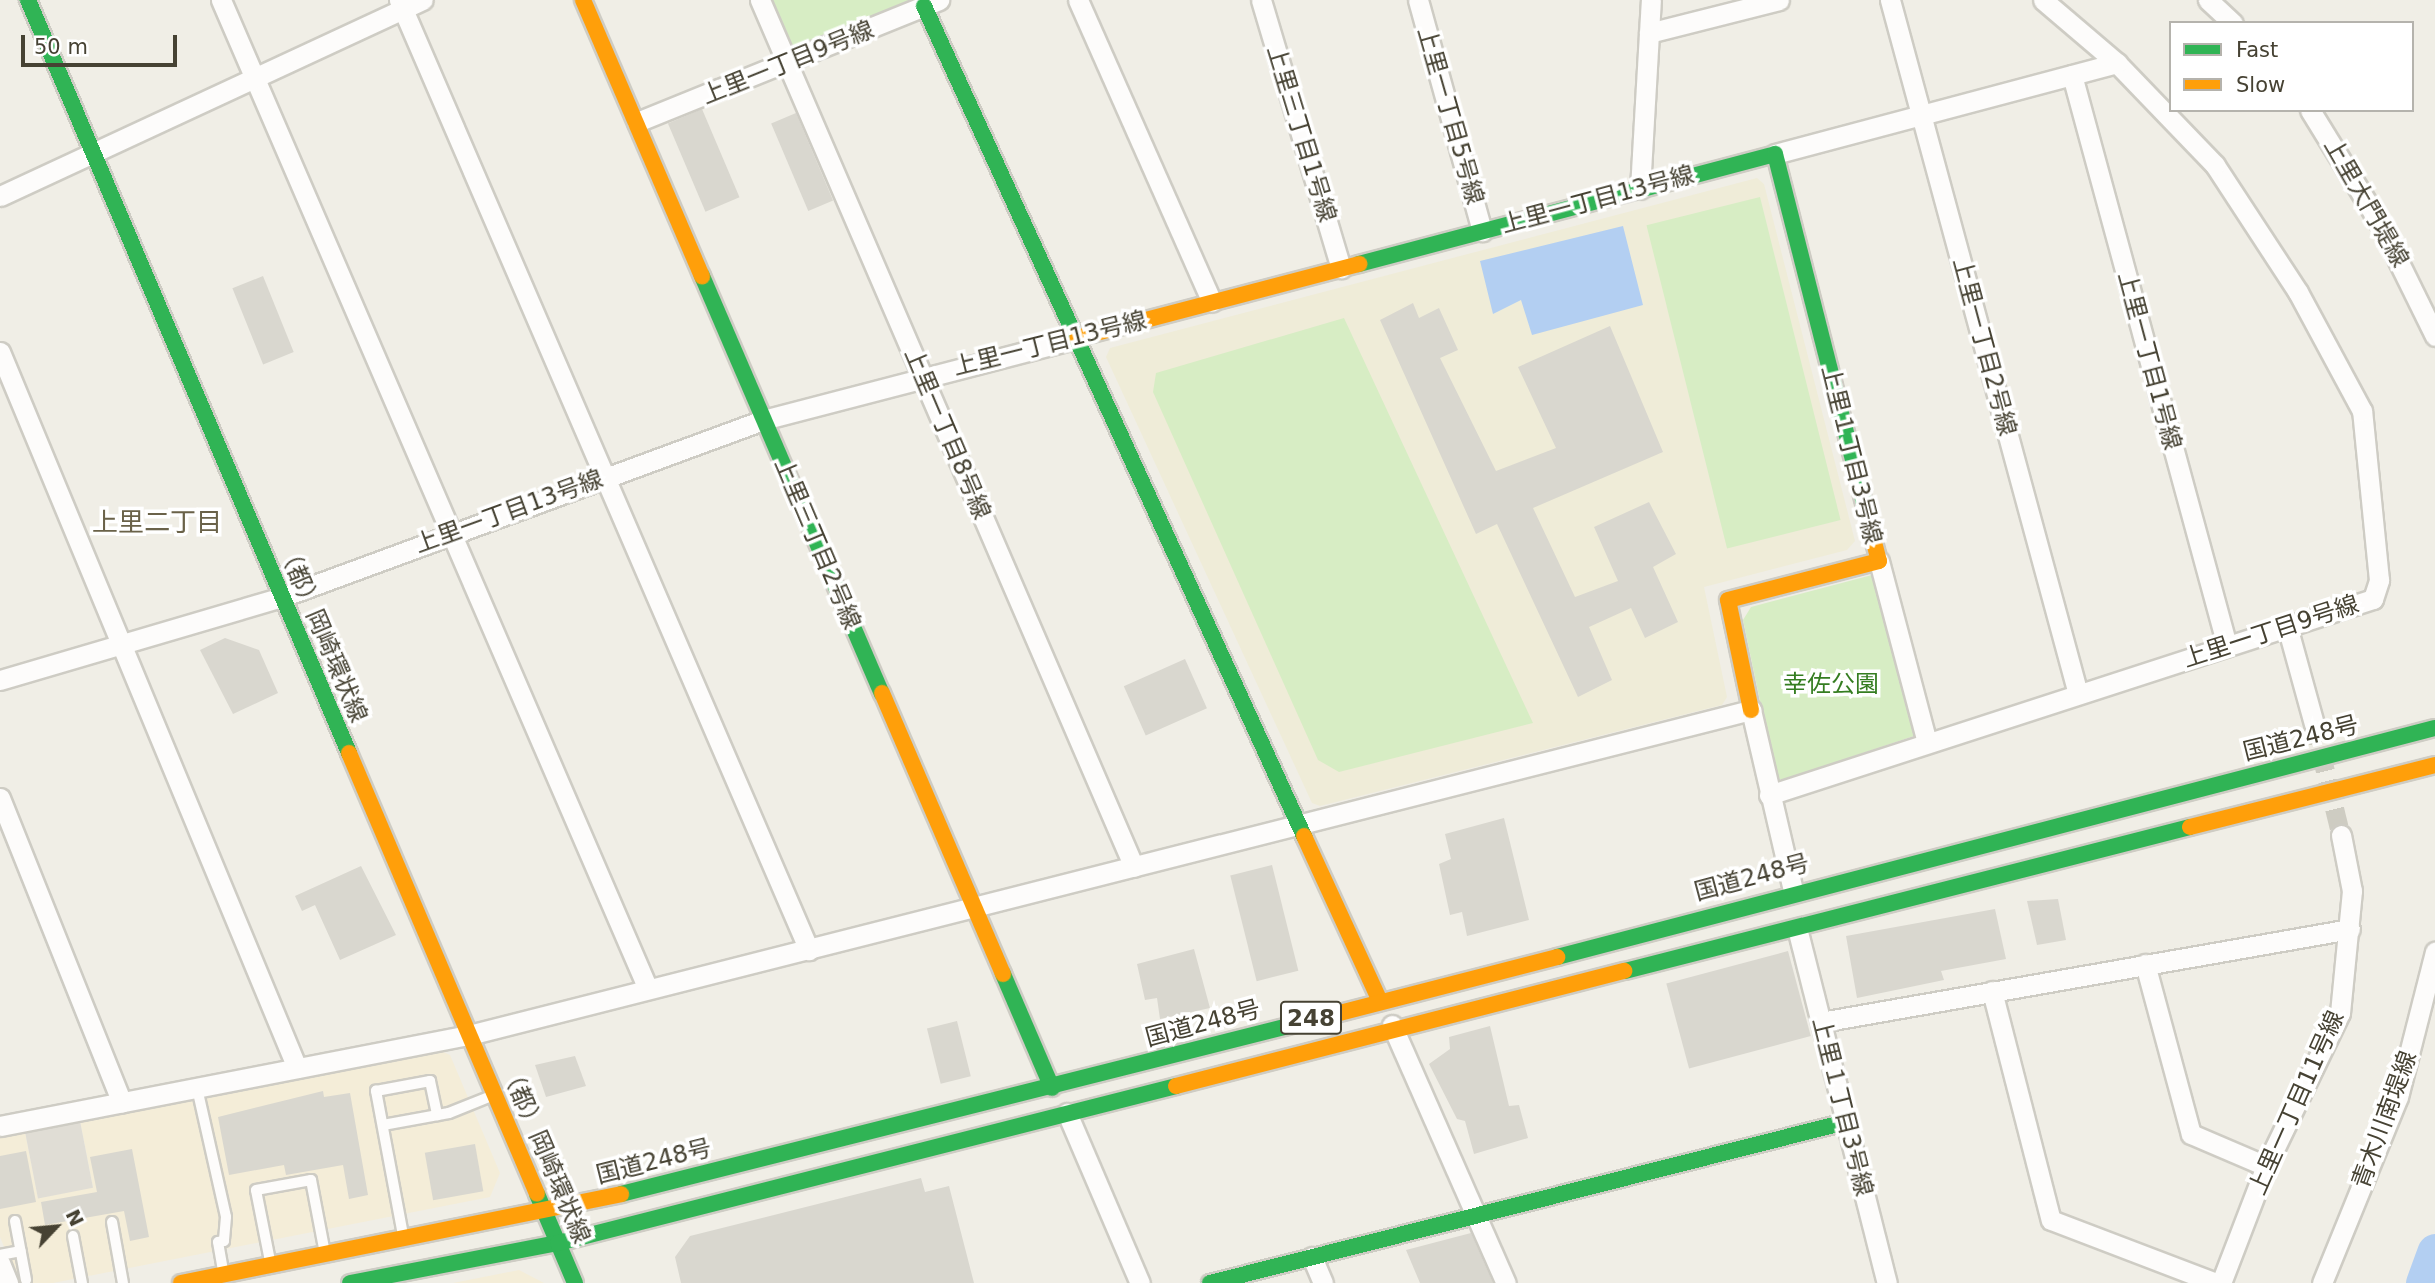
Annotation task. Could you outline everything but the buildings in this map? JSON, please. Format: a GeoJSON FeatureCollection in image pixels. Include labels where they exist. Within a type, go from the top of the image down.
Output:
{"type":"FeatureCollection","features":[{"type":"Feature","properties":{"kind":"main road","name":"（都）岡崎環状線"},"geometry":{"type":"LineString","coordinates":[[27,0],[575,1283]]}},
{"type":"Feature","properties":{"kind":"main road","name":"上里三丁目2号線"},"geometry":{"type":"LineString","coordinates":[[583,0],[1052,1088]]}},
{"type":"Feature","properties":{"kind":"main road"},"geometry":{"type":"LineString","coordinates":[[932,3],[1077,338],[1379,999]]}},
{"type":"Feature","properties":{"kind":"main road","name":"上里一丁目13号線"},"geometry":{"type":"LineString","coordinates":[[1077,338],[1775,154]]}},
{"type":"Feature","properties":{"kind":"main road","name":"上里１丁目3号線"},"geometry":{"type":"LineString","coordinates":[[1751,710],[1728,600],[1879,561],[1775,154]]}},
{"type":"Feature","properties":{"kind":"main road","name":"国道248号"},"geometry":{"type":"LineString","coordinates":[[181,1283],[545,1212],[1052,1088],[1793,891],[2435,728]]}},
{"type":"Feature","properties":{"kind":"main road","name":"248"},"geometry":{"type":"LineString","coordinates":[[350,1283],[558,1243],[1067,1113],[1798,932],[2435,765]]}},
{"type":"Feature","properties":{"kind":"main road"},"geometry":{"type":"LineString","coordinates":[[1210,1283],[1476,1213],[1846,1122]]}},
{"type":"Feature","properties":{"kind":"street"},"geometry":{"type":"LineString","coordinates":[[221,0],[648,989]]}},
{"type":"Feature","properties":{"kind":"street"},"geometry":{"type":"LineString","coordinates":[[0,196],[255,77],[401,5],[423,0]]}},
{"type":"Feature","properties":{"kind":"street","name":"上里一丁目8号線"},"geometry":{"type":"LineString","coordinates":[[760,0],[1134,867]]}},
{"type":"Feature","properties":{"kind":"street"},"geometry":{"type":"LineString","coordinates":[[1078,0],[1212,302]]}},
{"type":"Feature","properties":{"kind":"street","name":"上里三丁目1号線"},"geometry":{"type":"LineString","coordinates":[[1261,0],[1341,268]]}},
{"type":"Feature","properties":{"kind":"street","name":"上里一丁目5号線"},"geometry":{"type":"LineString","coordinates":[[1418,0],[1482,231]]}},
{"type":"Feature","properties":{"kind":"street"},"geometry":{"type":"LineString","coordinates":[[1640,190],[1651,0]]}},
{"type":"Feature","properties":{"kind":"street"},"geometry":{"type":"LineString","coordinates":[[1649,33],[1779,0]]}},
{"type":"Feature","properties":{"kind":"street","name":"上里一丁目2号線"},"geometry":{"type":"LineString","coordinates":[[1890,0],[2078,694]]}},
{"type":"Feature","properties":{"kind":"street","name":"上里一丁目9号線"},"geometry":{"type":"LineString","coordinates":[[1769,795],[2373,599],[2379,580],[2362,411],[2298,292],[2215,166],[2117,62],[2043,0]]}},
{"type":"Feature","properties":{"kind":"street"},"geometry":{"type":"LineString","coordinates":[[2208,0],[2231,21]]}},
{"type":"Feature","properties":{"kind":"street","name":"上里一丁目9号線"},"geometry":{"type":"LineString","coordinates":[[637,122],[788,65],[932,3]]}},
{"type":"Feature","properties":{"kind":"street"},"geometry":{"type":"LineString","coordinates":[[401,5],[809,950]]}},
{"type":"Feature","properties":{"kind":"street","name":"上里一丁目13号線"},"geometry":{"type":"LineString","coordinates":[[1775,154],[2117,62]]}},
{"type":"Feature","properties":{"kind":"street","name":"上里一丁目1号線"},"geometry":{"type":"LineString","coordinates":[[2072,75],[2227,646]]}},
{"type":"Feature","properties":{"kind":"street","name":"上里大門堤線"},"geometry":{"type":"LineString","coordinates":[[2312,112],[2379,222],[2435,336]]}},
{"type":"Feature","properties":{"kind":"street","name":"上里一丁目13号線"},"geometry":{"type":"LineString","coordinates":[[0,680],[282,597],[763,420],[922,376],[1077,338]]}},
{"type":"Feature","properties":{"kind":"street"},"geometry":{"type":"LineString","coordinates":[[0,352],[297,1068]]}},
{"type":"Feature","properties":{"kind":"street"},"geometry":{"type":"LineString","coordinates":[[1879,561],[1927,743]]}},
{"type":"Feature","properties":{"kind":"street"},"geometry":{"type":"LineString","coordinates":[[2287,626],[2314,724]]}},
{"type":"Feature","properties":{"kind":"street"},"geometry":{"type":"LineString","coordinates":[[0,1126],[469,1035],[1751,710]]}},
{"type":"Feature","properties":{"kind":"street","name":"上里１丁目3号線"},"geometry":{"type":"LineString","coordinates":[[1751,710],[1793,891]]}},
{"type":"Feature","properties":{"kind":"street"},"geometry":{"type":"LineString","coordinates":[[0,798],[122,1103]]}},
{"type":"Feature","properties":{"kind":"street","name":"上里一丁目11号線"},"geometry":{"type":"LineString","coordinates":[[2218,1283],[2266,1166],[2340,1013],[2352,891],[2341,835]]}},
{"type":"Feature","properties":{"kind":"street"},"geometry":{"type":"LineString","coordinates":[[1821,1022],[2350,929]]}},
{"type":"Feature","properties":{"kind":"street","name":"上里１丁目3号線"},"geometry":{"type":"LineString","coordinates":[[1798,932],[1887,1283]]}},
{"type":"Feature","properties":{"kind":"street","name":"青木川南堤線"},"geometry":{"type":"LineString","coordinates":[[2322,1283],[2398,1097],[2435,952]]}},
{"type":"Feature","properties":{"kind":"street"},"geometry":{"type":"LineString","coordinates":[[2145,964],[2191,1134],[2266,1166]]}},
{"type":"Feature","properties":{"kind":"street"},"geometry":{"type":"LineString","coordinates":[[1992,991],[2051,1220],[2218,1283]]}},
{"type":"Feature","properties":{"kind":"street"},"geometry":{"type":"LineString","coordinates":[[1379,999],[1506,1283]]}},
{"type":"Feature","properties":{"kind":"street"},"geometry":{"type":"LineString","coordinates":[[1067,1113],[1140,1283]]}},
{"type":"Feature","properties":{"kind":"street"},"geometry":{"type":"LineString","coordinates":[[1312,1257],[1323,1283]]}},
{"type":"Feature","properties":{"kind":"street"},"geometry":{"type":"LineString","coordinates":[[0,1263],[17,1282]]}},
{"type":"Feature","properties":{"kind":"lane"},"geometry":{"type":"LineString","coordinates":[[404,1239],[376,1091],[430,1081],[437,1115]]}},
{"type":"Feature","properties":{"kind":"lane"},"geometry":{"type":"LineString","coordinates":[[197,1088],[226,1217],[224,1241],[218,1242],[224,1275]]}},
{"type":"Feature","properties":{"kind":"lane"},"geometry":{"type":"LineString","coordinates":[[383,1125],[437,1115],[495,1095]]}},
{"type":"Feature","properties":{"kind":"lane"},"geometry":{"type":"LineString","coordinates":[[271,1265],[256,1190],[311,1180],[325,1255]]}},
{"type":"Feature","properties":{"kind":"lane"},"geometry":{"type":"LineString","coordinates":[[15,1221],[21,1251],[17,1282]]}},
{"type":"Feature","properties":{"kind":"lane"},"geometry":{"type":"LineString","coordinates":[[111,1222],[123,1283]]}},
{"type":"Feature","properties":{"kind":"lane"},"geometry":{"type":"LineString","coordinates":[[73,1236],[82,1283]]}},
{"type":"Feature","properties":{"kind":"lane"},"geometry":{"type":"LineString","coordinates":[[0,1255],[21,1251]]}},
{"type":"Feature","properties":{"kind":"shaded area"},"geometry":{"type":"Polygon","coordinates":[[[1757,178],[1764,184],[1855,541],[1847,550],[1704,587],[1727,697],[1722,705],[1320,806],[1312,803],[1106,357],[1110,348],[1757,178]]]}},
{"type":"Feature","properties":{"kind":"shaded area"},"geometry":{"type":"Polygon","coordinates":[[[441,1051],[450,1055],[500,1173],[490,1197],[53,1283],[19,1283],[0,1237],[0,1137],[25,1132],[38,1198],[93,1187],[80,1121],[441,1051]]]}},
{"type":"Feature","properties":{"kind":"shaded area"},"geometry":{"type":"Polygon","coordinates":[[[80,1121],[93,1188],[38,1198],[25,1132],[80,1121]]]}},
{"type":"Feature","properties":{"kind":"shaded area"},"geometry":{"type":"Polygon","coordinates":[[[519,1270],[544,1283],[453,1283],[519,1270]]]}},
{"type":"Feature","properties":{"kind":"green space"},"geometry":{"type":"Polygon","coordinates":[[[769,0],[913,0],[798,50],[789,46],[769,0]]]}},
{"type":"Feature","properties":{"kind":"green space"},"geometry":{"type":"Polygon","coordinates":[[[1760,197],[1841,520],[1727,548],[1646,225],[1760,197]]]}},
{"type":"Feature","properties":{"kind":"green space"},"geometry":{"type":"Polygon","coordinates":[[[1344,318],[1533,723],[1339,772],[1318,760],[1153,392],[1156,373],[1344,318]]]}},
{"type":"Feature","properties":{"kind":"green space","name":"幸佐公園"},"geometry":{"type":"Polygon","coordinates":[[[1872,575],[1879,580],[1917,728],[1914,736],[1782,780],[1776,777],[1743,620],[1751,607],[1872,575]]]}},
{"type":"Feature","properties":{"kind":"water"},"geometry":{"type":"Polygon","coordinates":[[[1623,226],[1643,305],[1532,335],[1521,300],[1493,314],[1480,261],[1623,226]]]}},
{"type":"Feature","properties":{"kind":"waterway"},"geometry":{"type":"LineString","coordinates":[[2424,1283],[2435,1252]]}},
{"type":"Feature","properties":{"kind":"tunnel"},"geometry":{"type":"LineString","coordinates":[[2314,724],[2341,835]]}},
{"type":"Feature","properties":{"kind":"traffic: fast"},"geometry":{"type":"LineString","coordinates":[[28,0],[349,753]]}},
{"type":"Feature","properties":{"kind":"traffic: fast"},"geometry":{"type":"LineString","coordinates":[[924,6],[1304,836]]}},
{"type":"Feature","properties":{"kind":"traffic: fast"},"geometry":{"type":"LineString","coordinates":[[1359,264],[1775,154],[1873,538]]}},
{"type":"Feature","properties":{"kind":"traffic: fast"},"geometry":{"type":"LineString","coordinates":[[702,276],[882,693]]}},
{"type":"Feature","properties":{"kind":"traffic: fast"},"geometry":{"type":"LineString","coordinates":[[1557,957],[2435,728]]}},
{"type":"Feature","properties":{"kind":"traffic: fast"},"geometry":{"type":"LineString","coordinates":[[1625,971],[2190,827]]}},
{"type":"Feature","properties":{"kind":"traffic: fast"},"geometry":{"type":"LineString","coordinates":[[1003,974],[1052,1088]]}},
{"type":"Feature","properties":{"kind":"traffic: fast"},"geometry":{"type":"LineString","coordinates":[[621,1194],[1324,1017]]}},
{"type":"Feature","properties":{"kind":"traffic: fast"},"geometry":{"type":"LineString","coordinates":[[350,1283],[558,1243],[1176,1086]]}},
{"type":"Feature","properties":{"kind":"traffic: fast"},"geometry":{"type":"LineString","coordinates":[[1210,1283],[1846,1122]]}},
{"type":"Feature","properties":{"kind":"traffic: fast"},"geometry":{"type":"LineString","coordinates":[[537,1194],[575,1283]]}},
{"type":"Feature","properties":{"kind":"traffic: slow"},"geometry":{"type":"LineString","coordinates":[[583,0],[702,276]]}},
{"type":"Feature","properties":{"kind":"traffic: slow"},"geometry":{"type":"LineString","coordinates":[[1077,338],[1359,264]]}},
{"type":"Feature","properties":{"kind":"traffic: slow"},"geometry":{"type":"LineString","coordinates":[[1751,710],[1728,600],[1879,561],[1873,538]]}},
{"type":"Feature","properties":{"kind":"traffic: slow"},"geometry":{"type":"LineString","coordinates":[[882,693],[1003,974]]}},
{"type":"Feature","properties":{"kind":"traffic: slow"},"geometry":{"type":"LineString","coordinates":[[349,753],[537,1194]]}},
{"type":"Feature","properties":{"kind":"traffic: slow"},"geometry":{"type":"LineString","coordinates":[[2190,827],[2435,765]]}},
{"type":"Feature","properties":{"kind":"traffic: slow"},"geometry":{"type":"LineString","coordinates":[[1304,836],[1379,999]]}},
{"type":"Feature","properties":{"kind":"traffic: slow"},"geometry":{"type":"LineString","coordinates":[[1324,1017],[1557,957]]}},
{"type":"Feature","properties":{"kind":"traffic: slow"},"geometry":{"type":"LineString","coordinates":[[1176,1086],[1625,971]]}},
{"type":"Feature","properties":{"kind":"traffic: slow"},"geometry":{"type":"LineString","coordinates":[[181,1283],[621,1194]]}},
{"type":"Feature","properties":{"kind":"district","name":"上里二丁目"},"geometry":{"type":"Point","coordinates":[157,523]}}]}
